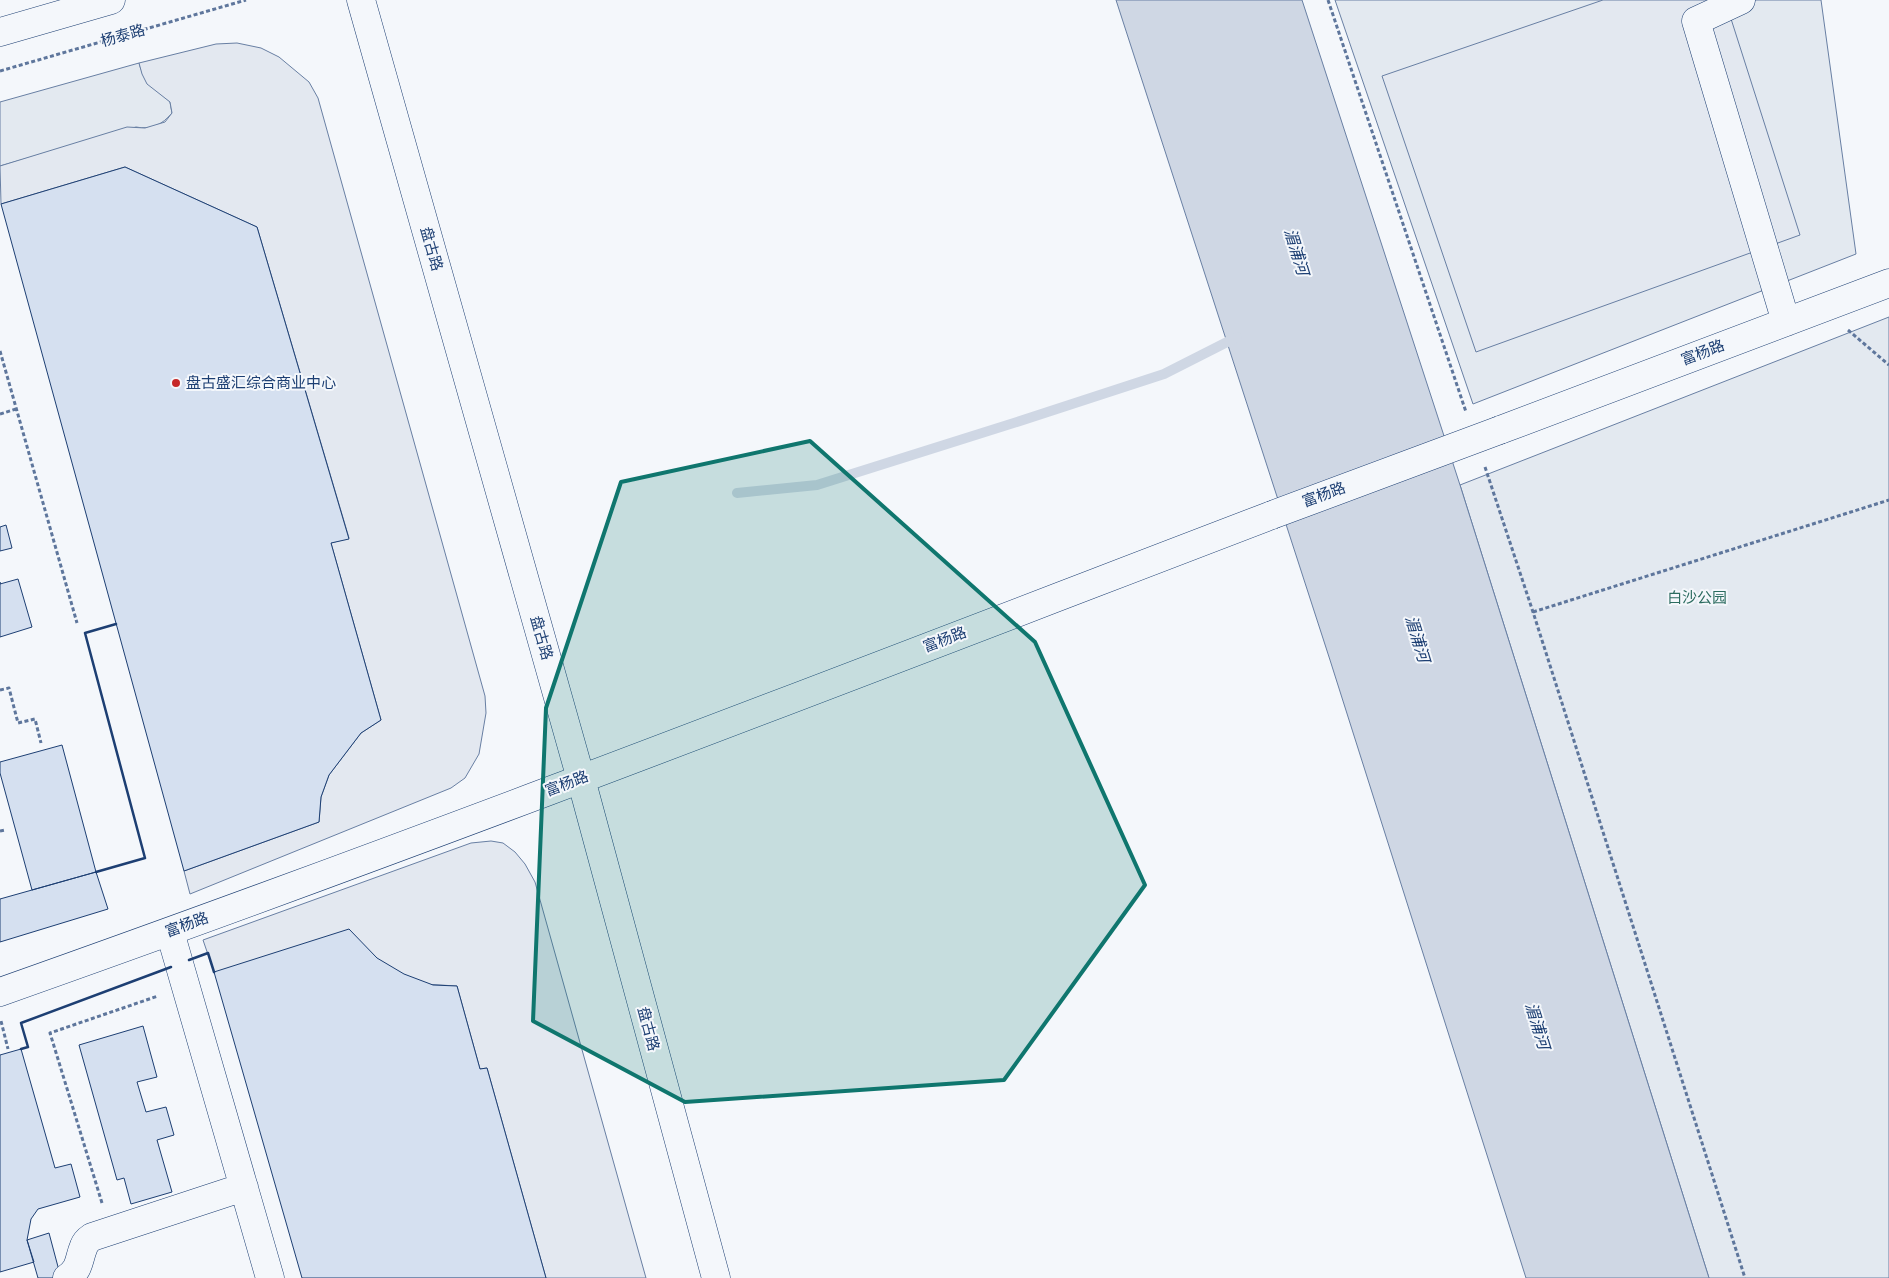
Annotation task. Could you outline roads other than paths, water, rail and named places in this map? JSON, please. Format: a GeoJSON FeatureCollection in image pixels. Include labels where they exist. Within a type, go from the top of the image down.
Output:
{"type":"FeatureCollection","features":[{"type":"Feature","properties":{"kind":"street"},"geometry":{"type":"LineString","coordinates":[[0,32],[111,0]]}},
{"type":"Feature","properties":{"kind":"street","name":"盘古路"},"geometry":{"type":"LineString","coordinates":[[361,0],[581,779],[716,1278]]}},
{"type":"Feature","properties":{"kind":"street"},"geometry":{"type":"LineString","coordinates":[[1741,0],[1696,21],[1786,322]]}},
{"type":"Feature","properties":{"kind":"street","name":"富杨路"},"geometry":{"type":"LineString","coordinates":[[0,992],[170,932],[581,779],[1272,515],[1889,283]]}},
{"type":"Feature","properties":{"kind":"street"},"geometry":{"type":"LineString","coordinates":[[170,932],[270,1278]]}},
{"type":"Feature","properties":{"kind":"street"},"geometry":{"type":"LineString","coordinates":[[67,1278],[74,1273],[81,1260],[84,1245],[92,1236],[244,1187]]}},
{"type":"Feature","properties":{"kind":"water","name":"湄浦河"},"geometry":{"type":"Polygon","coordinates":[[[1116,0],[1302,0],[1460,485],[1709,1278],[1526,1278],[1330,660],[1116,0]]]}},
{"type":"Feature","properties":{"kind":"waterway"},"geometry":{"type":"LineString","coordinates":[[737,493],[817,485],[1164,374],[1237,337]]}},
{"type":"Feature","properties":{"kind":"place","name":"盘古盛汇综合商业中心"},"geometry":{"type":"Point","coordinates":[176,383]}},
{"type":"Feature","properties":{"kind":"park label","name":"白沙公园"},"geometry":{"type":"Point","coordinates":[1697,598]}}]}
